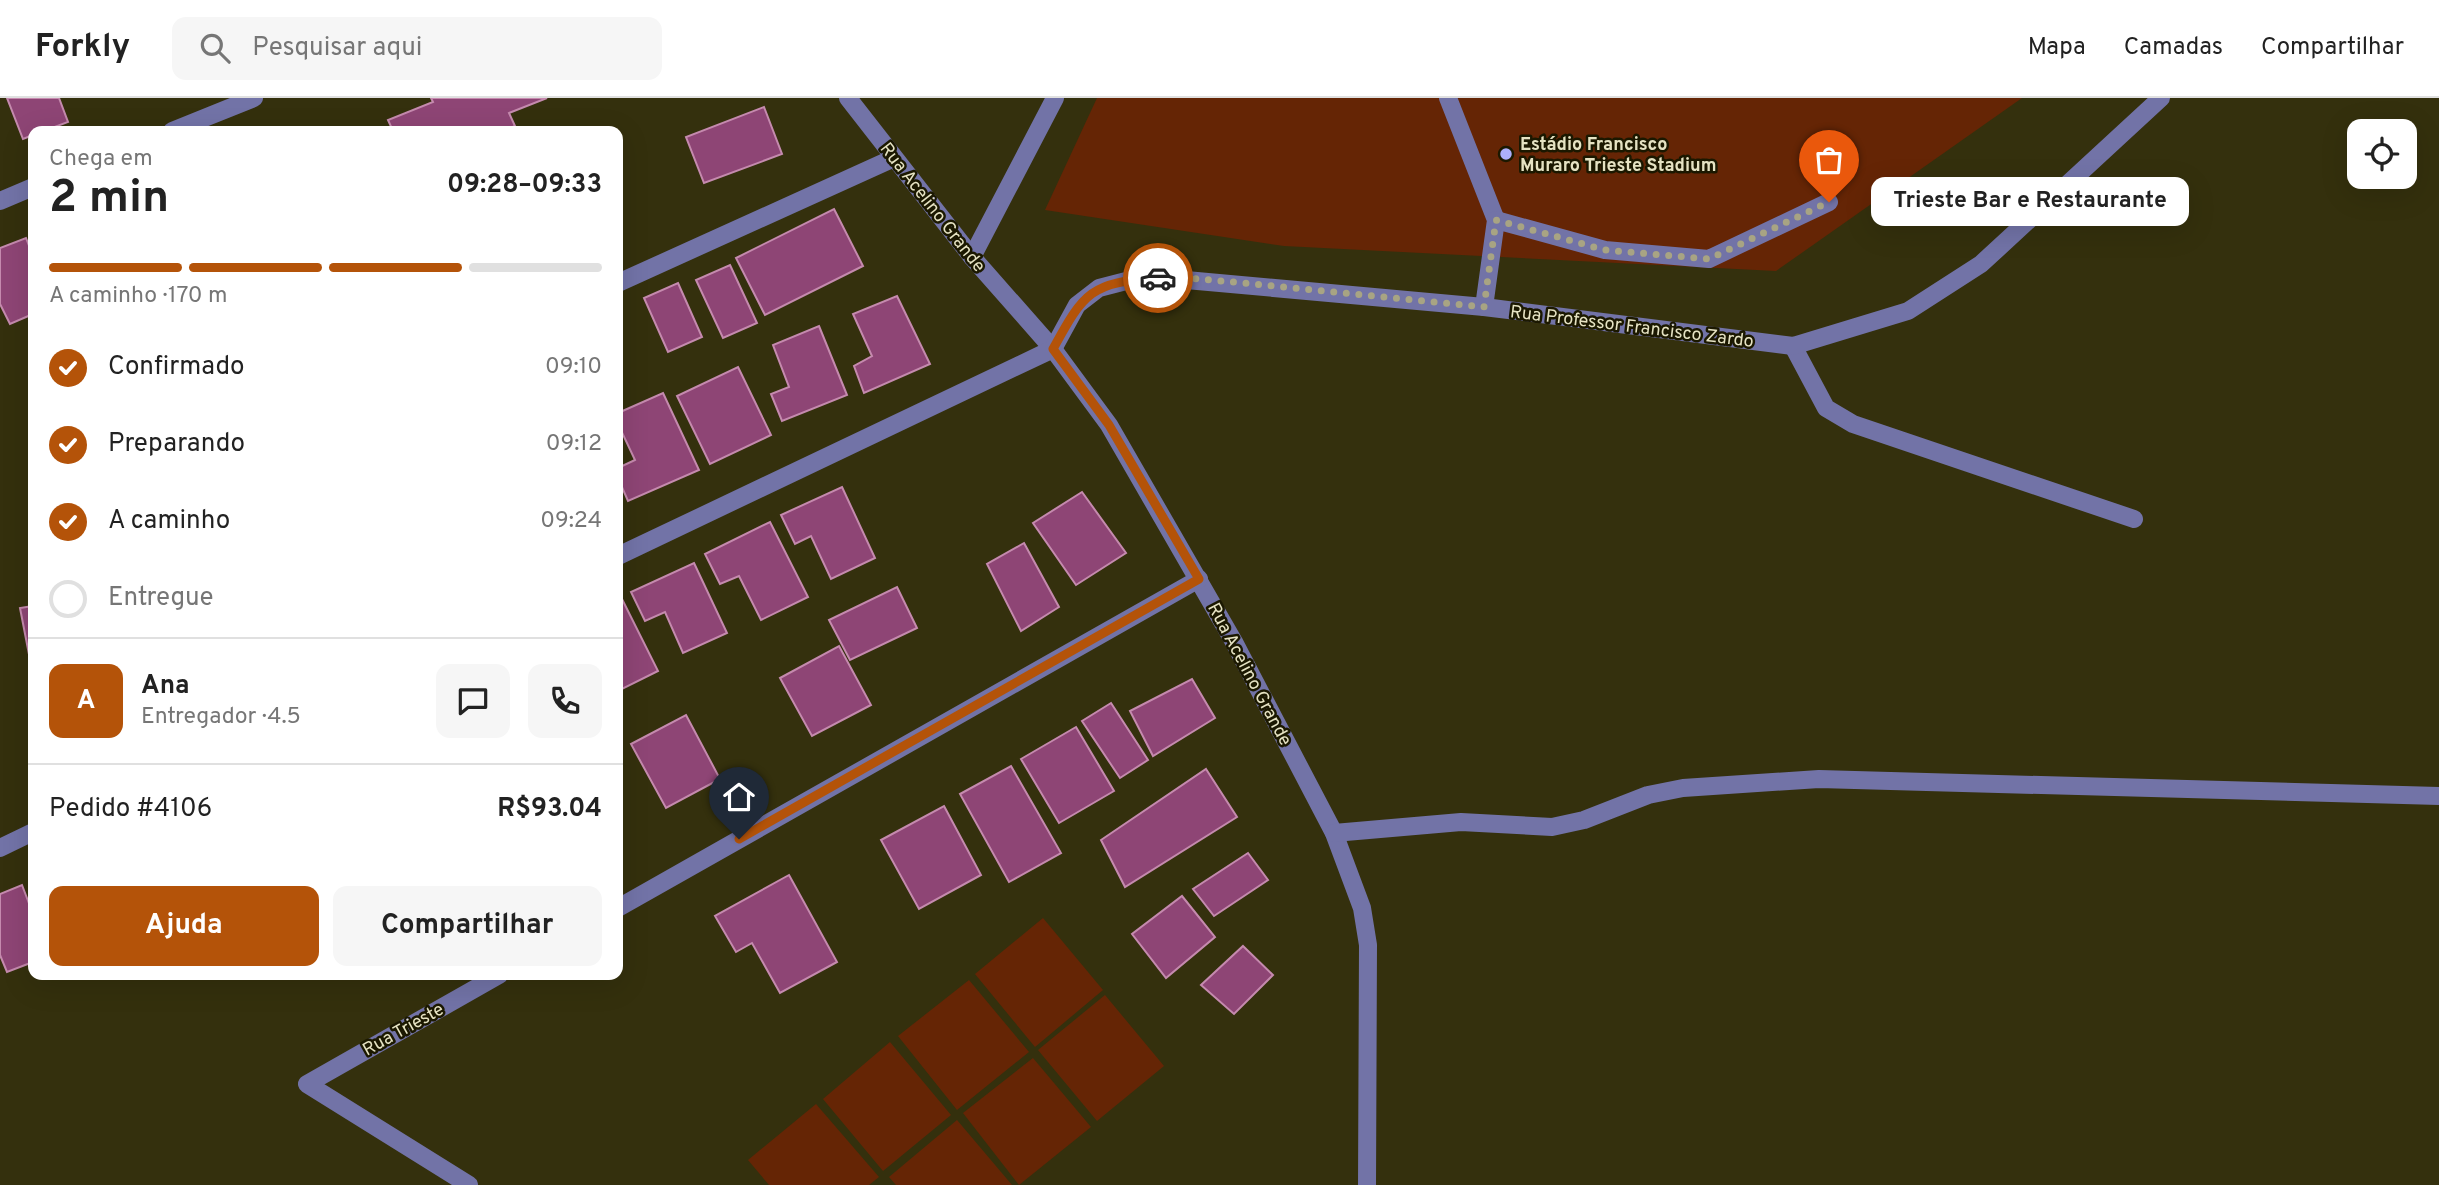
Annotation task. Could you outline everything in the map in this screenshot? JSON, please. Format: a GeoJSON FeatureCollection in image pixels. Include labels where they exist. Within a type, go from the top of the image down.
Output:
{"type":"FeatureCollection","features":[{"type":"Feature","properties":{"kind":"street"},"geometry":{"type":"LineString","coordinates":[[184,126],[254,98]]}},
{"type":"Feature","properties":{"kind":"street","name":"Rua Acelino Grande"},"geometry":{"type":"LineString","coordinates":[[848,98],[972,257],[1053,349],[1109,425],[1199,579],[1334,833],[1362,908],[1368,945],[1367,1185]]}},
{"type":"Feature","properties":{"kind":"street"},"geometry":{"type":"LineString","coordinates":[[972,257],[1055,98]]}},
{"type":"Feature","properties":{"kind":"street"},"geometry":{"type":"LineString","coordinates":[[1448,98],[1496,220],[1484,307]]}},
{"type":"Feature","properties":{"kind":"street","name":"Rua Professor Francisco Zardo"},"geometry":{"type":"LineString","coordinates":[[1053,349],[1077,305],[1099,288],[1130,280],[1202,279],[1484,307],[1793,346],[1908,311],[1981,264],[2161,98]]}},
{"type":"Feature","properties":{"kind":"street"},"geometry":{"type":"LineString","coordinates":[[623,282],[894,158]]}},
{"type":"Feature","properties":{"kind":"street"},"geometry":{"type":"LineString","coordinates":[[0,201],[28,189]]}},
{"type":"Feature","properties":{"kind":"street"},"geometry":{"type":"LineString","coordinates":[[1496,220],[1605,250],[1709,259],[1829,202]]}},
{"type":"Feature","properties":{"kind":"street"},"geometry":{"type":"LineString","coordinates":[[1793,346],[1826,408],[1853,424],[2134,519]]}},
{"type":"Feature","properties":{"kind":"street"},"geometry":{"type":"LineString","coordinates":[[623,554],[1053,349]]}},
{"type":"Feature","properties":{"kind":"street"},"geometry":{"type":"LineString","coordinates":[[623,905],[1199,579]]}},
{"type":"Feature","properties":{"kind":"street"},"geometry":{"type":"LineString","coordinates":[[1334,833],[1461,822],[1552,827],[1584,820],[1648,795],[1682,788],[1819,779],[2439,796]]}},
{"type":"Feature","properties":{"kind":"street"},"geometry":{"type":"LineString","coordinates":[[0,848],[28,834]]}},
{"type":"Feature","properties":{"kind":"street","name":"Rua Trieste"},"geometry":{"type":"LineString","coordinates":[[469,1185],[307,1084],[490,980]]}},
{"type":"Feature","properties":{"kind":"shaded area","name":"Estádio Francisco Muraro Trieste Stadium"},"geometry":{"type":"Polygon","coordinates":[[[1097,98],[2022,98],[1776,271],[1284,246],[1045,210],[1097,98]]]}},
{"type":"Feature","properties":{"kind":"shaded area"},"geometry":{"type":"Polygon","coordinates":[[[1043,918],[1103,990],[1035,1047],[975,974],[1043,918]]]}},
{"type":"Feature","properties":{"kind":"shaded area"},"geometry":{"type":"Polygon","coordinates":[[[969,980],[1029,1052],[957,1110],[898,1036],[969,980]]]}},
{"type":"Feature","properties":{"kind":"shaded area"},"geometry":{"type":"Polygon","coordinates":[[[1105,995],[1164,1066],[1097,1121],[1038,1050],[1105,995]]]}},
{"type":"Feature","properties":{"kind":"shaded area"},"geometry":{"type":"Polygon","coordinates":[[[890,1042],[951,1115],[883,1171],[823,1099],[890,1042]]]}},
{"type":"Feature","properties":{"kind":"shaded area"},"geometry":{"type":"Polygon","coordinates":[[[1033,1058],[1091,1127],[1019,1185],[963,1113],[1033,1058]]]}},
{"type":"Feature","properties":{"kind":"shaded area"},"geometry":{"type":"Polygon","coordinates":[[[816,1104],[879,1177],[869,1185],[769,1185],[748,1160],[816,1104]]]}},
{"type":"Feature","properties":{"kind":"shaded area"},"geometry":{"type":"Polygon","coordinates":[[[957,1120],[1012,1185],[896,1185],[889,1177],[957,1120]]]}},
{"type":"Feature","properties":{"kind":"building"},"geometry":{"type":"Polygon","coordinates":[[[7,98],[59,98],[68,122],[57,126],[28,126],[28,137],[23,139],[7,98]]]}},
{"type":"Feature","properties":{"kind":"building"},"geometry":{"type":"Polygon","coordinates":[[[431,98],[547,98],[509,113],[515,126],[391,126],[388,120],[433,102],[431,98]]]}},
{"type":"Feature","properties":{"kind":"building"},"geometry":{"type":"Polygon","coordinates":[[[764,107],[782,154],[704,183],[686,137],[764,107]]]}},
{"type":"Feature","properties":{"kind":"building"},"geometry":{"type":"Polygon","coordinates":[[[834,209],[863,266],[765,315],[736,258],[834,209]]]}},
{"type":"Feature","properties":{"kind":"building"},"geometry":{"type":"Polygon","coordinates":[[[26,238],[28,243],[28,316],[10,324],[0,304],[0,248],[26,238]]]}},
{"type":"Feature","properties":{"kind":"building"},"geometry":{"type":"Polygon","coordinates":[[[730,265],[757,323],[723,338],[696,280],[730,265]]]}},
{"type":"Feature","properties":{"kind":"building"},"geometry":{"type":"Polygon","coordinates":[[[678,283],[702,337],[668,352],[644,298],[678,283]]]}},
{"type":"Feature","properties":{"kind":"building"},"geometry":{"type":"Polygon","coordinates":[[[897,296],[930,364],[864,393],[854,366],[872,356],[853,314],[897,296]]]}},
{"type":"Feature","properties":{"kind":"building"},"geometry":{"type":"Polygon","coordinates":[[[819,326],[847,395],[782,421],[771,394],[789,387],[773,345],[819,326]]]}},
{"type":"Feature","properties":{"kind":"building"},"geometry":{"type":"Polygon","coordinates":[[[738,367],[771,435],[710,464],[677,396],[738,367]]]}},
{"type":"Feature","properties":{"kind":"building"},"geometry":{"type":"Polygon","coordinates":[[[663,393],[699,470],[628,501],[623,490],[623,466],[635,460],[623,435],[623,411],[663,393]]]}},
{"type":"Feature","properties":{"kind":"building"},"geometry":{"type":"Polygon","coordinates":[[[842,487],[875,558],[831,579],[811,536],[795,544],[781,515],[842,487]]]}},
{"type":"Feature","properties":{"kind":"building"},"geometry":{"type":"Polygon","coordinates":[[[1082,492],[1126,553],[1076,585],[1033,523],[1082,492]]]}},
{"type":"Feature","properties":{"kind":"building"},"geometry":{"type":"Polygon","coordinates":[[[770,522],[808,597],[761,620],[739,576],[720,584],[705,554],[770,522]]]}},
{"type":"Feature","properties":{"kind":"building"},"geometry":{"type":"Polygon","coordinates":[[[1024,543],[1059,607],[1021,631],[987,564],[1024,543]]]}},
{"type":"Feature","properties":{"kind":"building"},"geometry":{"type":"Polygon","coordinates":[[[694,563],[727,633],[683,653],[665,612],[645,621],[631,592],[694,563]]]}},
{"type":"Feature","properties":{"kind":"building"},"geometry":{"type":"Polygon","coordinates":[[[897,587],[917,628],[850,660],[829,620],[897,587]]]}},
{"type":"Feature","properties":{"kind":"building"},"geometry":{"type":"Polygon","coordinates":[[[623,601],[658,671],[623,688],[623,601]]]}},
{"type":"Feature","properties":{"kind":"building"},"geometry":{"type":"Polygon","coordinates":[[[28,607],[28,649],[20,608],[28,607]]]}},
{"type":"Feature","properties":{"kind":"building"},"geometry":{"type":"Polygon","coordinates":[[[839,646],[871,705],[812,736],[780,678],[839,646]]]}},
{"type":"Feature","properties":{"kind":"building"},"geometry":{"type":"Polygon","coordinates":[[[1192,679],[1215,718],[1153,756],[1130,711],[1192,679]]]}},
{"type":"Feature","properties":{"kind":"building"},"geometry":{"type":"Polygon","coordinates":[[[1111,703],[1148,760],[1120,778],[1082,721],[1111,703]]]}},
{"type":"Feature","properties":{"kind":"building"},"geometry":{"type":"Polygon","coordinates":[[[686,715],[720,779],[666,808],[631,744],[686,715]]]}},
{"type":"Feature","properties":{"kind":"building"},"geometry":{"type":"Polygon","coordinates":[[[1076,727],[1114,791],[1059,823],[1021,759],[1076,727]]]}},
{"type":"Feature","properties":{"kind":"building"},"geometry":{"type":"Polygon","coordinates":[[[1011,766],[1061,853],[1009,882],[960,794],[1011,766]]]}},
{"type":"Feature","properties":{"kind":"building"},"geometry":{"type":"Polygon","coordinates":[[[1206,769],[1237,817],[1125,887],[1101,840],[1206,769]]]}},
{"type":"Feature","properties":{"kind":"building"},"geometry":{"type":"Polygon","coordinates":[[[944,806],[981,875],[919,909],[881,840],[944,806]]]}},
{"type":"Feature","properties":{"kind":"building"},"geometry":{"type":"Polygon","coordinates":[[[1248,853],[1268,880],[1214,916],[1193,889],[1248,853]]]}},
{"type":"Feature","properties":{"kind":"building"},"geometry":{"type":"Polygon","coordinates":[[[789,875],[837,962],[780,993],[752,943],[736,952],[715,916],[789,875]]]}},
{"type":"Feature","properties":{"kind":"building"},"geometry":{"type":"Polygon","coordinates":[[[22,885],[28,901],[28,964],[7,972],[0,955],[0,894],[22,885]]]}},
{"type":"Feature","properties":{"kind":"building"},"geometry":{"type":"Polygon","coordinates":[[[1182,896],[1215,937],[1166,978],[1132,934],[1182,896]]]}},
{"type":"Feature","properties":{"kind":"building"},"geometry":{"type":"Polygon","coordinates":[[[1243,946],[1273,975],[1234,1014],[1201,985],[1243,946]]]}},
{"type":"Feature","properties":{"kind":"way so far"},"geometry":{"type":"LineString","coordinates":[[1158,278],[1202,279],[1484,307],[1494,254],[1496,220],[1605,250],[1709,259],[1829,202]]}},
{"type":"Feature","properties":{"kind":"place","name":"Estádio Francisco Muraro Trieste Stadium"},"geometry":{"type":"Point","coordinates":[1506,154]}},
{"type":"Feature","properties":{"kind":"place","name":"Trieste Bar e Restaurante"},"geometry":{"type":"Point","coordinates":[1829,202]}},
{"type":"Feature","properties":{"kind":"route"},"geometry":{"type":"LineString","coordinates":[[739,839],[1199,579],[1109,425],[1053,349],[1077,305],[1099,288],[1130,280],[1158,278]]}}]}
